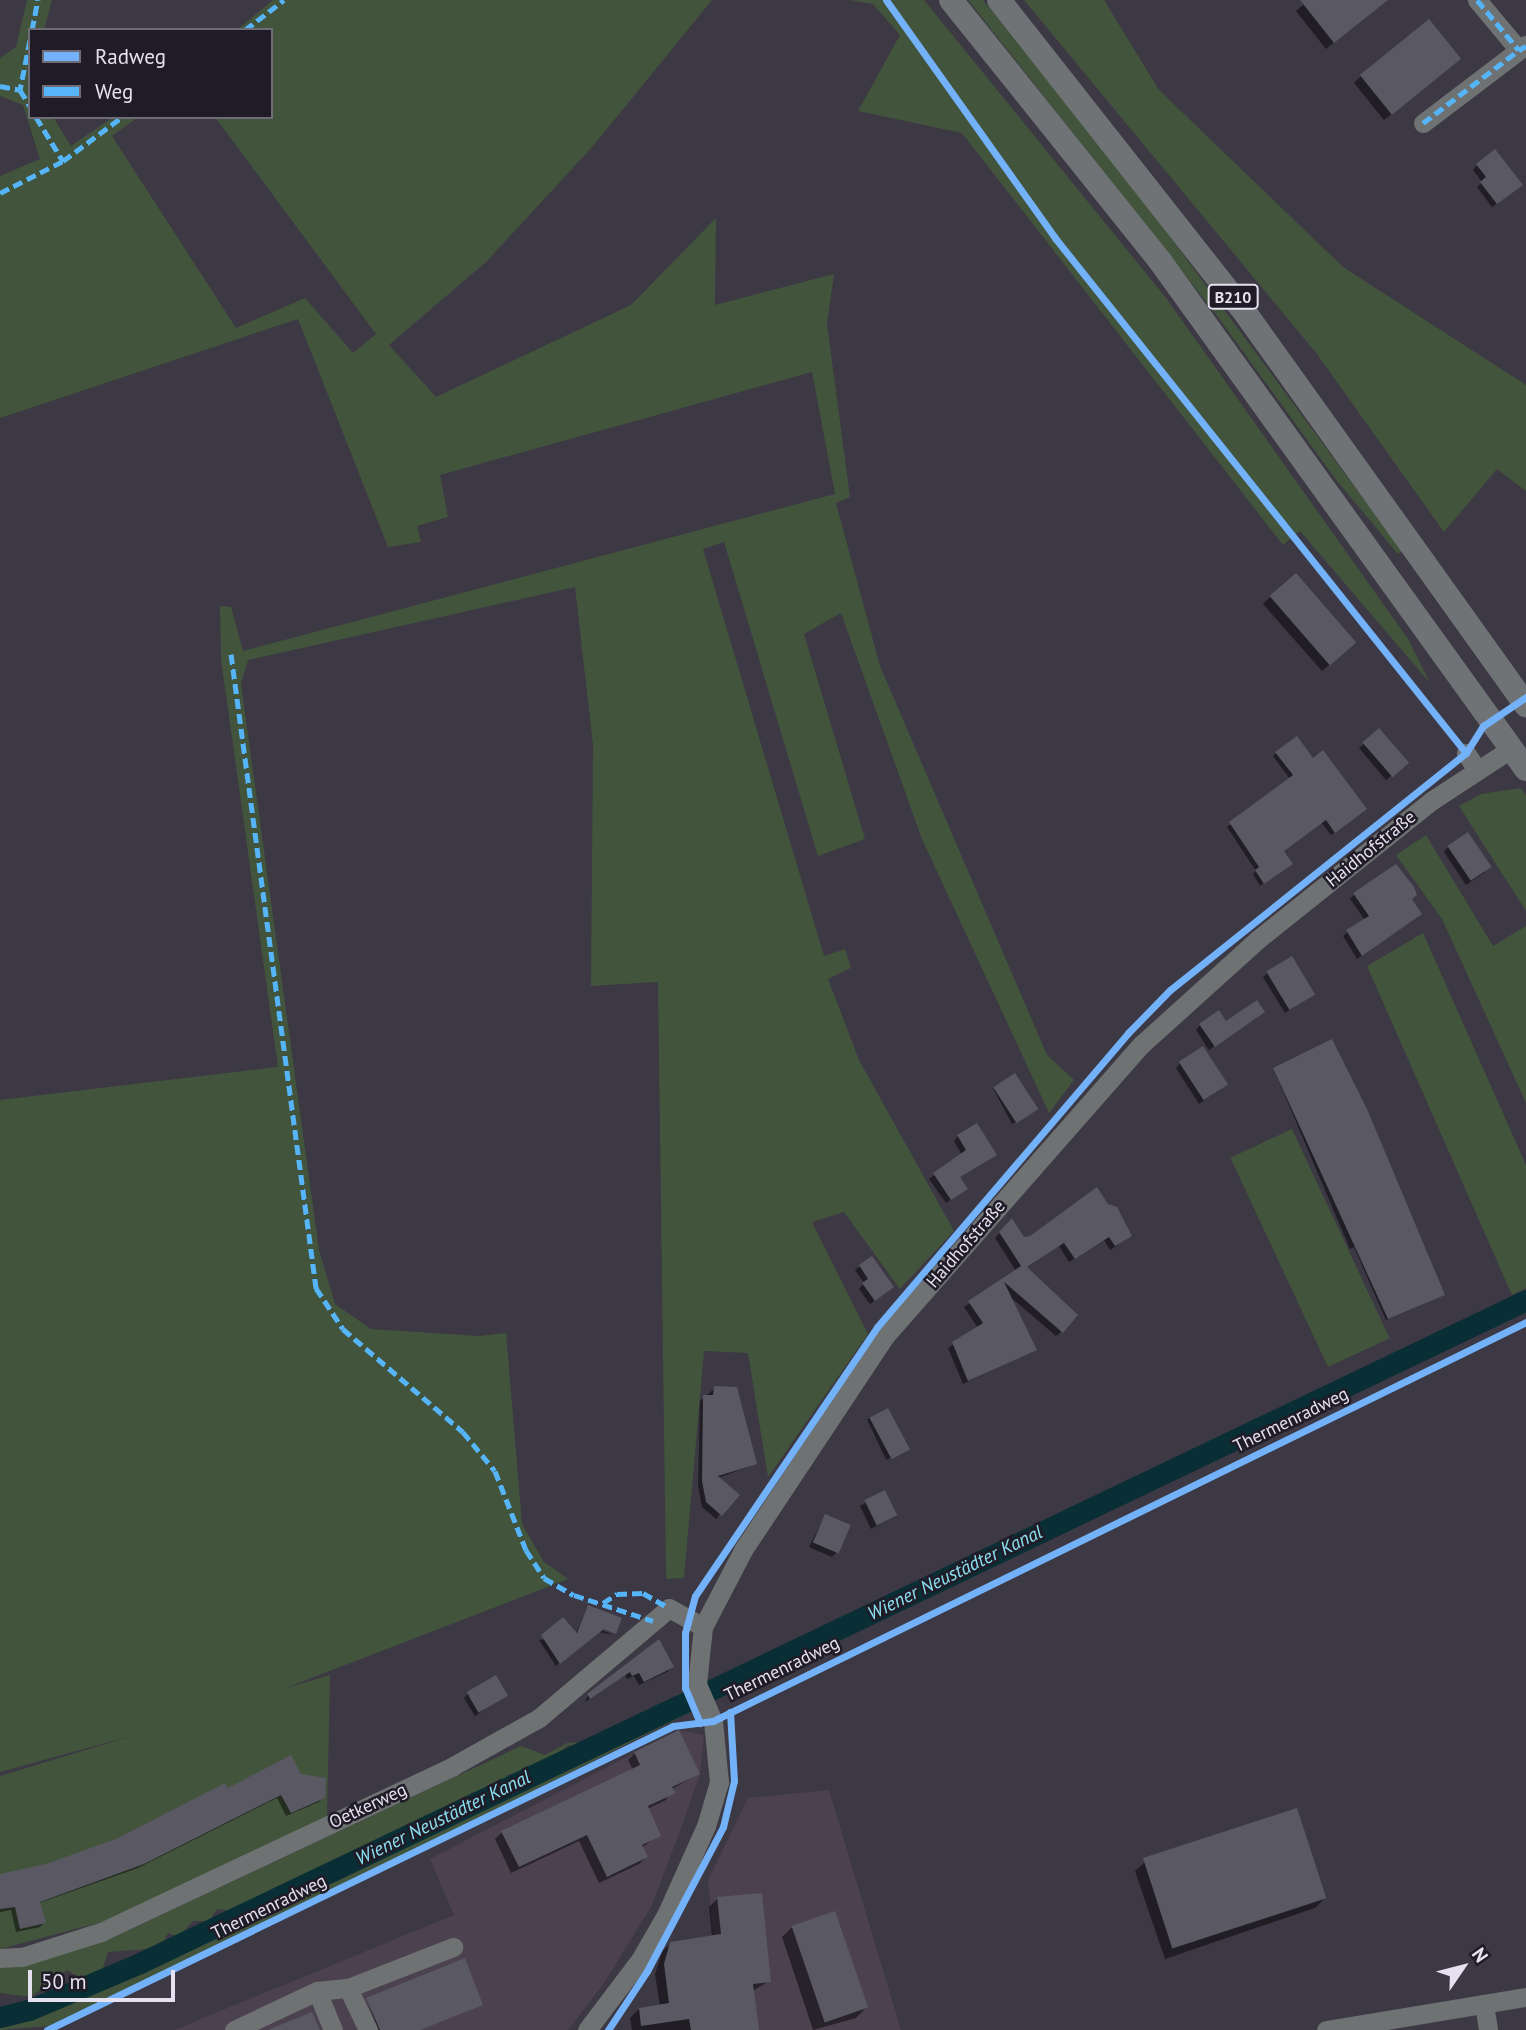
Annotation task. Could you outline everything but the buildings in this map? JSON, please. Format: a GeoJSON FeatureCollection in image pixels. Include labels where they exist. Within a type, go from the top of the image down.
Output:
{"type":"FeatureCollection","features":[{"type":"Feature","properties":{"kind":"main road","name":"B210"},"geometry":{"type":"LineString","coordinates":[[951,0],[1160,261],[1521,741],[1526,769]]}},
{"type":"Feature","properties":{"kind":"main road","name":"B210"},"geometry":{"type":"LineString","coordinates":[[999,0],[1241,307],[1526,705]]}},
{"type":"Feature","properties":{"kind":"main road"},"geometry":{"type":"LineString","coordinates":[[1493,658],[1526,675]]}},
{"type":"Feature","properties":{"kind":"street"},"geometry":{"type":"LineString","coordinates":[[1423,123],[1523,48],[1477,0]]}},
{"type":"Feature","properties":{"kind":"street","name":"Haidhofstraße"},"geometry":{"type":"LineString","coordinates":[[587,2030],[639,1960],[706,1826],[719,1782],[719,1763],[707,1705],[697,1684],[703,1627],[743,1550],[886,1335],[1142,1044],[1257,940],[1472,762],[1521,741]]}},
{"type":"Feature","properties":{"kind":"street","name":"Oetkerweg"},"geometry":{"type":"LineString","coordinates":[[0,1958],[22,1957],[101,1932],[453,1766],[538,1718],[669,1608],[703,1627]]}},
{"type":"Feature","properties":{"kind":"street"},"geometry":{"type":"LineString","coordinates":[[234,2030],[317,1991],[348,1989],[453,1947]]}},
{"type":"Feature","properties":{"kind":"street"},"geometry":{"type":"LineString","coordinates":[[348,1989],[368,2030]]}},
{"type":"Feature","properties":{"kind":"street"},"geometry":{"type":"LineString","coordinates":[[317,1991],[333,2030]]}},
{"type":"Feature","properties":{"kind":"street"},"geometry":{"type":"LineString","coordinates":[[1326,2030],[1526,1997]]}},
{"type":"Feature","properties":{"kind":"street"},"geometry":{"type":"LineString","coordinates":[[1484,2004],[1488,2030]]}},
{"type":"Feature","properties":{"kind":"shaded area"},"geometry":{"type":"Polygon","coordinates":[[[679,1730],[704,1735],[700,1774],[680,1831],[651,1907],[604,1983],[568,2030],[174,2030],[454,1915],[430,1859],[679,1730]]]}},
{"type":"Feature","properties":{"kind":"shaded area"},"geometry":{"type":"Polygon","coordinates":[[[829,1790],[901,2030],[721,2030],[708,1880],[748,1798],[829,1790]]]}},
{"type":"Feature","properties":{"kind":"green space"},"geometry":{"type":"Polygon","coordinates":[[[27,0],[52,0],[45,28],[28,28],[28,119],[54,119],[71,146],[110,119],[135,119],[112,136],[236,328],[305,298],[353,353],[376,334],[216,119],[273,119],[273,28],[239,28],[273,0],[712,0],[593,146],[486,262],[389,345],[436,397],[631,305],[716,218],[715,305],[834,274],[827,324],[850,497],[836,503],[880,666],[1047,1055],[1074,1080],[1049,1113],[922,839],[841,613],[804,634],[865,839],[818,856],[724,542],[703,549],[824,956],[845,949],[851,968],[828,979],[859,1060],[954,1231],[900,1289],[844,1212],[812,1222],[868,1334],[768,1477],[748,1353],[704,1351],[684,1578],[666,1579],[658,982],[591,986],[593,745],[575,587],[248,660],[241,684],[319,1250],[335,1304],[371,1329],[479,1336],[506,1333],[522,1524],[544,1562],[568,1579],[283,1689],[330,1675],[327,1818],[117,1918],[0,1949],[0,1776],[135,1735],[0,1772],[0,1100],[278,1067],[221,659],[220,606],[231,607],[243,651],[835,494],[812,372],[440,475],[448,517],[417,526],[421,542],[388,547],[298,319],[0,418],[0,176],[40,159],[23,105],[0,96],[0,58],[16,47],[27,0]]]}},
{"type":"Feature","properties":{"kind":"green space"},"geometry":{"type":"Polygon","coordinates":[[[850,0],[924,0],[1166,298],[1408,639],[1430,683],[1300,531],[1283,545],[962,133],[858,111],[900,35],[873,4],[850,0]]]}},
{"type":"Feature","properties":{"kind":"green space"},"geometry":{"type":"Polygon","coordinates":[[[968,0],[983,0],[1112,158],[1402,551],[1398,554],[1337,481],[1215,313],[968,0]]]}},
{"type":"Feature","properties":{"kind":"green space"},"geometry":{"type":"Polygon","coordinates":[[[1024,0],[1104,0],[1159,90],[1343,267],[1526,385],[1526,491],[1497,469],[1444,532],[1317,354],[1024,0]]]}},
{"type":"Feature","properties":{"kind":"green space"},"geometry":{"type":"Polygon","coordinates":[[[1521,788],[1526,795],[1526,911],[1459,806],[1481,794],[1521,788]]]}},
{"type":"Feature","properties":{"kind":"green space"},"geometry":{"type":"Polygon","coordinates":[[[1426,835],[1493,946],[1526,926],[1526,1103],[1442,919],[1396,855],[1426,835]]]}},
{"type":"Feature","properties":{"kind":"green space"},"geometry":{"type":"Polygon","coordinates":[[[1423,933],[1526,1165],[1526,1288],[1512,1295],[1367,966],[1423,933]]]}},
{"type":"Feature","properties":{"kind":"green space"},"geometry":{"type":"Polygon","coordinates":[[[1292,1129],[1390,1338],[1328,1367],[1230,1158],[1292,1129]]]}},
{"type":"Feature","properties":{"kind":"green space"},"geometry":{"type":"Polygon","coordinates":[[[682,1692],[691,1712],[353,1881],[48,2026],[0,2030],[0,2024],[37,2015],[165,1958],[191,1940],[204,1941],[421,1833],[456,1822],[462,1814],[681,1708],[679,1704],[587,1747],[568,1745],[547,1766],[507,1775],[506,1781],[488,1786],[485,1793],[473,1792],[444,1812],[425,1815],[417,1826],[267,1899],[235,1911],[217,1909],[209,1921],[193,1921],[179,1937],[168,1933],[161,1948],[108,1952],[102,1971],[80,1978],[67,1970],[31,1997],[0,1993],[0,1966],[110,1939],[521,1746],[545,1755],[567,1743],[583,1742],[640,1717],[682,1692]]]}},
{"type":"Feature","properties":{"kind":"waterway","name":"Wiener Neustädter Kanal"},"geometry":{"type":"LineString","coordinates":[[0,2017],[29,2010],[140,1963],[1526,1300]]}},
{"type":"Feature","properties":{"kind":"marked path"},"geometry":{"type":"LineString","coordinates":[[32,28],[38,0]]}},
{"type":"Feature","properties":{"kind":"marked path"},"geometry":{"type":"LineString","coordinates":[[248,28],[284,0]]}},
{"type":"Feature","properties":{"kind":"marked path"},"geometry":{"type":"LineString","coordinates":[[1477,0],[1519,50],[1526,46]]}},
{"type":"Feature","properties":{"kind":"marked path"},"geometry":{"type":"LineString","coordinates":[[28,50],[20,90],[28,103]]}},
{"type":"Feature","properties":{"kind":"marked path"},"geometry":{"type":"LineString","coordinates":[[1423,123],[1519,50]]}},
{"type":"Feature","properties":{"kind":"marked path"},"geometry":{"type":"LineString","coordinates":[[0,86],[20,90]]}},
{"type":"Feature","properties":{"kind":"marked path"},"geometry":{"type":"LineString","coordinates":[[37,119],[63,161]]}},
{"type":"Feature","properties":{"kind":"marked path"},"geometry":{"type":"LineString","coordinates":[[0,193],[63,161],[119,119]]}},
{"type":"Feature","properties":{"kind":"marked path"},"geometry":{"type":"LineString","coordinates":[[231,654],[316,1288],[343,1329],[463,1432],[495,1471],[526,1550],[544,1578],[574,1595],[653,1621]]}},
{"type":"Feature","properties":{"kind":"marked path"},"geometry":{"type":"LineString","coordinates":[[603,1603],[617,1594],[643,1593],[669,1608]]}},
{"type":"Feature","properties":{"kind":"cycle path"},"geometry":{"type":"LineString","coordinates":[[886,0],[1055,238],[1466,753]]}},
{"type":"Feature","properties":{"kind":"cycle path"},"geometry":{"type":"LineString","coordinates":[[700,1723],[685,1688],[685,1633],[695,1596],[877,1327],[1128,1033],[1170,990],[1466,753],[1483,726],[1526,697]]}},
{"type":"Feature","properties":{"kind":"cycle path","name":"Thermenradweg"},"geometry":{"type":"LineString","coordinates":[[47,2030],[673,1726],[713,1721],[1526,1322]]}},
{"type":"Feature","properties":{"kind":"cycle path","name":"Thermenradweg"},"geometry":{"type":"LineString","coordinates":[[608,2030],[647,1971],[723,1827],[734,1781],[730,1712]]}}]}
